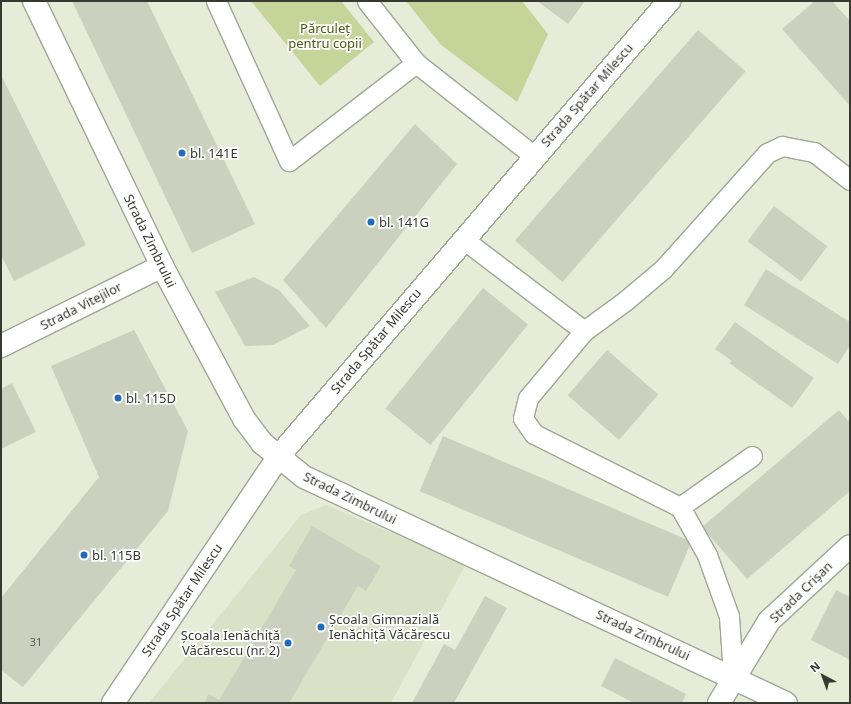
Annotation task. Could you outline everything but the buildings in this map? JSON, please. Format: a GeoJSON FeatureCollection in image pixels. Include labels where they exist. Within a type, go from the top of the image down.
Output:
{"type":"FeatureCollection","features":[{"type":"Feature","properties":{"kind":"street","name":"Strada Zimbrului"},"geometry":{"type":"LineString","coordinates":[[34,1],[162,266],[244,419],[262,443],[304,477],[786,703]]}},
{"type":"Feature","properties":{"kind":"street","name":"Strada Spătar Milescu"},"geometry":{"type":"LineString","coordinates":[[113,703],[278,457],[534,156],[669,1]]}},
{"type":"Feature","properties":{"kind":"street","name":"Strada Vitejilor"},"geometry":{"type":"LineString","coordinates":[[1,346],[162,266]]}},
{"type":"Feature","properties":{"kind":"street","name":"Strada Crișan"},"geometry":{"type":"LineString","coordinates":[[719,703],[733,677],[769,620],[850,546]]}},
{"type":"Feature","properties":{"kind":"lane"},"geometry":{"type":"LineString","coordinates":[[216,1],[289,161],[416,63]]}},
{"type":"Feature","properties":{"kind":"lane"},"geometry":{"type":"LineString","coordinates":[[367,1],[416,63],[534,156]]}},
{"type":"Feature","properties":{"kind":"lane"},"geometry":{"type":"LineString","coordinates":[[733,677],[729,616],[707,555],[680,507],[534,434],[523,418],[528,398],[584,331],[625,301],[663,268],[767,152],[782,146],[814,152],[850,180]]}},
{"type":"Feature","properties":{"kind":"lane"},"geometry":{"type":"LineString","coordinates":[[464,239],[584,331]]}},
{"type":"Feature","properties":{"kind":"lane"},"geometry":{"type":"LineString","coordinates":[[680,507],[752,456]]}},
{"type":"Feature","properties":{"kind":"shaded area","name":"Școala Gimnazială Ienăchiță Văcărescu"},"geometry":{"type":"Polygon","coordinates":[[[326,505],[466,564],[391,703],[149,703],[301,515],[326,505]]]}},
{"type":"Feature","properties":{"kind":"green space","name":"Părculeț pentru copii"},"geometry":{"type":"Polygon","coordinates":[[[251,1],[341,1],[374,42],[320,86],[251,1]]]}},
{"type":"Feature","properties":{"kind":"green space"},"geometry":{"type":"Polygon","coordinates":[[[406,1],[522,1],[548,34],[517,102],[441,45],[406,1]]]}},
{"type":"Feature","properties":{"kind":"place","name":"bl. 141E"},"geometry":{"type":"Point","coordinates":[182,153]}},
{"type":"Feature","properties":{"kind":"place","name":"bl. 141G"},"geometry":{"type":"Point","coordinates":[371,222]}},
{"type":"Feature","properties":{"kind":"place","name":"bl. 115D"},"geometry":{"type":"Point","coordinates":[118,398]}},
{"type":"Feature","properties":{"kind":"place","name":"bl. 115B"},"geometry":{"type":"Point","coordinates":[84,555]}},
{"type":"Feature","properties":{"kind":"place","name":"Școala Gimnazială Ienăchiță Văcărescu"},"geometry":{"type":"Point","coordinates":[321,627]}},
{"type":"Feature","properties":{"kind":"place","name":"Școala Ienăchiță Văcărescu (nr. 2)"},"geometry":{"type":"Point","coordinates":[288,643]}}]}
